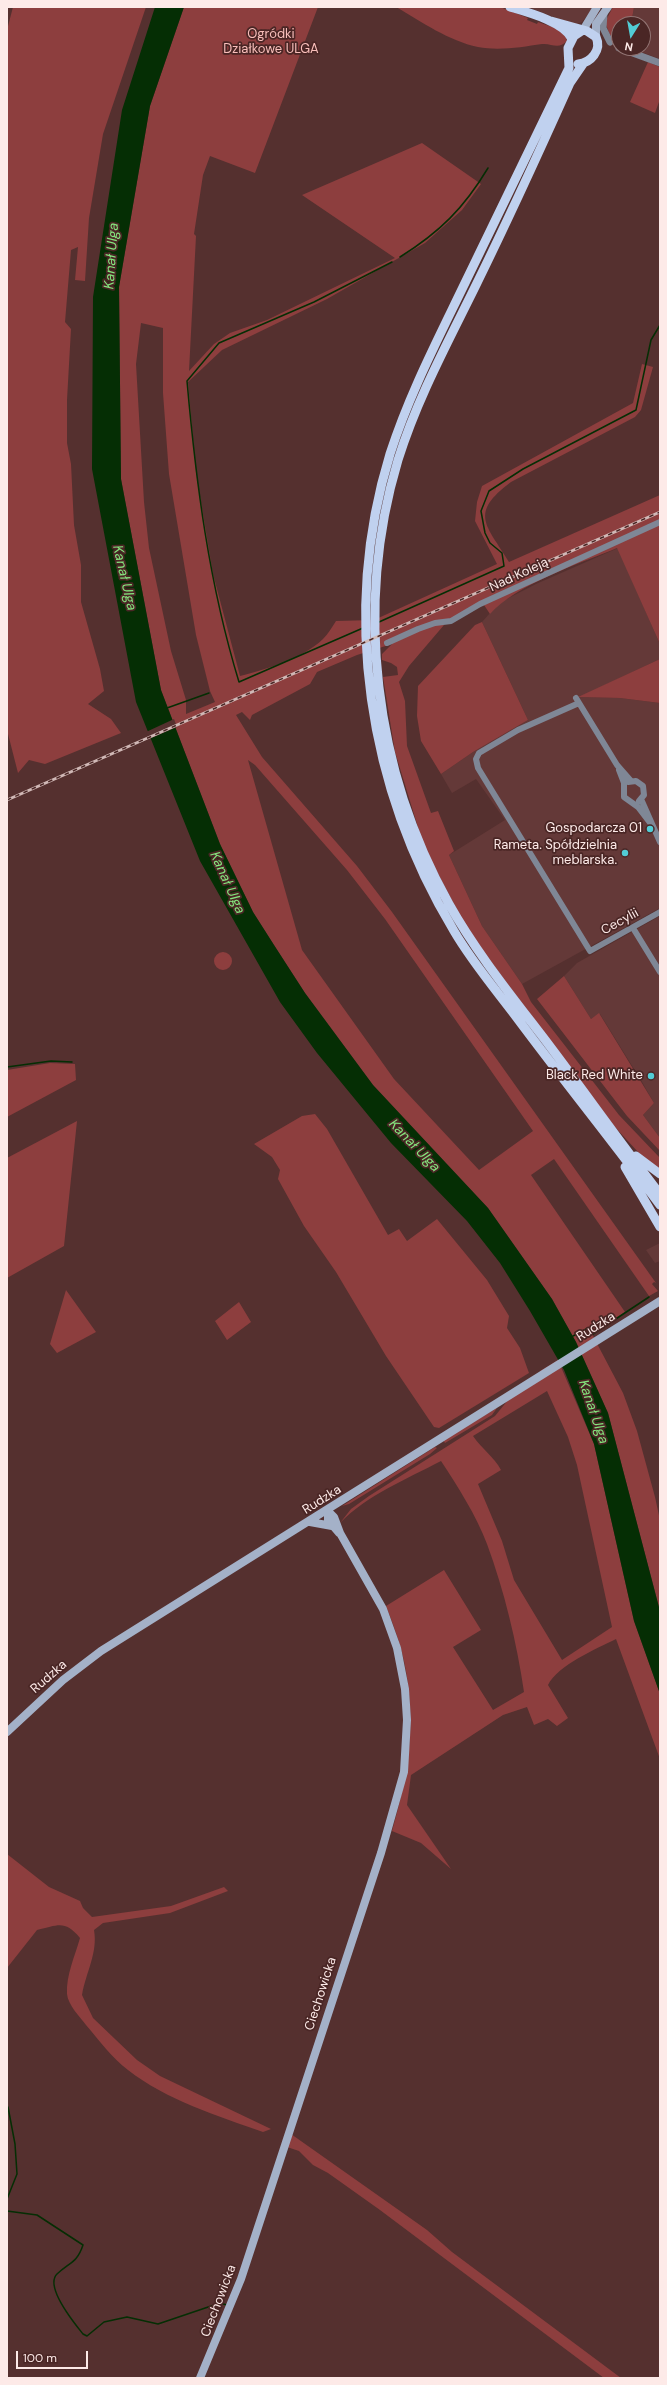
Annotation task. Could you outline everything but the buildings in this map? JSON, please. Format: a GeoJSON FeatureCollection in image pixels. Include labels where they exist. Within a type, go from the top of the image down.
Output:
{"type":"FeatureCollection","features":[{"type":"Feature","properties":{"kind":"main road"},"geometry":{"type":"LineString","coordinates":[[510,7],[583,30],[596,36]]}},
{"type":"Feature","properties":{"kind":"main road"},"geometry":{"type":"LineString","coordinates":[[597,7],[583,30],[572,39],[568,50],[568,70],[425,366],[404,414],[390,457],[376,510],[366,600],[376,730],[389,788],[407,838],[431,891],[472,958],[660,1205]]}},
{"type":"Feature","properties":{"kind":"main road"},"geometry":{"type":"LineString","coordinates":[[606,10],[596,25],[598,47],[592,59],[583,64],[569,85],[414,416],[399,459],[380,541],[376,596],[373,679],[399,786],[416,835],[439,884],[480,952],[660,1194]]}},
{"type":"Feature","properties":{"kind":"main road"},"geometry":{"type":"LineString","coordinates":[[551,21],[568,32],[572,39]]}},
{"type":"Feature","properties":{"kind":"main road"},"geometry":{"type":"LineString","coordinates":[[569,58],[577,64],[583,64]]}},
{"type":"Feature","properties":{"kind":"main road"},"geometry":{"type":"LineString","coordinates":[[618,1136],[639,1159],[660,1174]]}},
{"type":"Feature","properties":{"kind":"main road"},"geometry":{"type":"LineString","coordinates":[[610,1141],[660,1227]]}},
{"type":"Feature","properties":{"kind":"main road","name":"Rudzka"},"geometry":{"type":"LineString","coordinates":[[7,1732],[51,1690],[92,1658],[660,1302]]}},
{"type":"Feature","properties":{"kind":"main road"},"geometry":{"type":"LineString","coordinates":[[334,1524],[343,1502]]}},
{"type":"Feature","properties":{"kind":"main road"},"geometry":{"type":"LineString","coordinates":[[328,1511],[328,1520],[334,1524]]}},
{"type":"Feature","properties":{"kind":"main road"},"geometry":{"type":"LineString","coordinates":[[310,1522],[334,1524]]}},
{"type":"Feature","properties":{"kind":"main road","name":"Ciechowicka"},"geometry":{"type":"LineString","coordinates":[[200,2378],[241,2279],[399,1793],[406,1750],[405,1689],[398,1648],[383,1609],[334,1524]]}},
{"type":"Feature","properties":{"kind":"street"},"geometry":{"type":"LineString","coordinates":[[606,10],[603,26],[610,42]]}},
{"type":"Feature","properties":{"kind":"street"},"geometry":{"type":"LineString","coordinates":[[596,36],[610,42]]}},
{"type":"Feature","properties":{"kind":"street"},"geometry":{"type":"LineString","coordinates":[[598,47],[610,42]]}},
{"type":"Feature","properties":{"kind":"street"},"geometry":{"type":"LineString","coordinates":[[641,56],[660,63]]}},
{"type":"Feature","properties":{"kind":"street","name":"Nad Koleją"},"geometry":{"type":"LineString","coordinates":[[387,644],[418,629],[435,623],[452,621],[480,604],[660,522]]}},
{"type":"Feature","properties":{"kind":"street","name":"Cecylii"},"geometry":{"type":"LineString","coordinates":[[617,765],[578,701],[518,730],[479,753],[476,762],[590,951],[660,912]]}},
{"type":"Feature","properties":{"kind":"street"},"geometry":{"type":"LineString","coordinates":[[617,765],[631,780],[638,781],[643,786],[644,793],[642,799],[651,824],[660,842]]}},
{"type":"Feature","properties":{"kind":"street"},"geometry":{"type":"LineString","coordinates":[[617,765],[624,785]]}},
{"type":"Feature","properties":{"kind":"street"},"geometry":{"type":"LineString","coordinates":[[631,780],[624,785],[622,790],[624,797],[634,803],[651,824]]}},
{"type":"Feature","properties":{"kind":"street"},"geometry":{"type":"LineString","coordinates":[[634,803],[642,799]]}},
{"type":"Feature","properties":{"kind":"street"},"geometry":{"type":"LineString","coordinates":[[632,928],[660,972]]}},
{"type":"Feature","properties":{"kind":"shaded area"},"geometry":{"type":"Polygon","coordinates":[[[528,7],[594,7],[582,22],[575,25],[528,7]]]}},
{"type":"Feature","properties":{"kind":"shaded area"},"geometry":{"type":"Polygon","coordinates":[[[634,7],[660,7],[660,59],[651,56],[651,16],[632,16],[634,7]]]}},
{"type":"Feature","properties":{"kind":"shaded area"},"geometry":{"type":"Polygon","coordinates":[[[618,548],[660,644],[660,659],[580,697],[620,698],[660,703],[660,908],[522,984],[482,926],[449,855],[505,820],[476,779],[452,793],[441,774],[473,752],[528,720],[482,622],[499,603],[536,584],[618,548]]]}},
{"type":"Feature","properties":{"kind":"shaded area"},"geometry":{"type":"Polygon","coordinates":[[[660,916],[660,1138],[643,1115],[654,1103],[642,1082],[600,1014],[591,1019],[564,976],[577,963],[660,916]]]}},
{"type":"Feature","properties":{"kind":"shaded area"},"geometry":{"type":"Polygon","coordinates":[[[660,1243],[660,1261],[655,1263],[646,1250],[660,1243]]]}},
{"type":"Feature","properties":{"kind":"green space"},"geometry":{"type":"Polygon","coordinates":[[[13,7],[146,7],[103,134],[89,218],[85,281],[75,280],[78,247],[71,250],[65,322],[71,329],[67,400],[67,443],[71,464],[74,525],[81,565],[81,602],[100,669],[104,691],[88,704],[111,719],[121,733],[45,764],[29,760],[18,773],[7,730],[7,30],[13,7]]]}},
{"type":"Feature","properties":{"kind":"green space","name":"Ogródki Działkowe ULGA"},"geometry":{"type":"Polygon","coordinates":[[[184,7],[318,7],[255,173],[210,156],[203,175],[194,234],[196,236],[189,371],[214,344],[230,333],[267,320],[395,258],[302,195],[422,143],[481,184],[462,210],[425,243],[327,299],[222,350],[188,382],[196,472],[213,574],[240,676],[295,658],[315,646],[323,639],[336,621],[374,620],[497,564],[475,521],[477,502],[482,486],[633,403],[642,364],[653,367],[641,410],[635,417],[511,482],[489,503],[486,512],[486,520],[489,529],[509,562],[660,495],[660,644],[617,548],[532,584],[501,603],[490,614],[484,605],[437,625],[444,625],[409,666],[399,682],[405,701],[407,746],[431,813],[438,811],[454,851],[449,855],[482,926],[522,984],[531,1002],[619,1115],[660,1158],[660,1172],[650,1165],[614,1126],[468,931],[424,847],[395,752],[383,677],[398,675],[397,667],[382,660],[382,654],[392,644],[357,655],[317,672],[310,684],[252,715],[250,720],[242,712],[236,715],[262,757],[357,866],[392,912],[656,1283],[654,1282],[652,1284],[658,1291],[649,1296],[554,1159],[531,1175],[625,1312],[592,1334],[623,1393],[637,1431],[655,1497],[660,1520],[660,1611],[608,1413],[576,1342],[552,1299],[488,1208],[373,1085],[305,993],[274,945],[253,912],[220,844],[161,690],[121,479],[119,287],[150,106],[184,7]],[[141,323],[136,364],[144,502],[149,548],[171,651],[186,700],[186,714],[215,702],[210,691],[196,635],[169,474],[163,393],[163,328],[141,323]],[[248,760],[302,950],[394,1079],[479,1170],[533,1131],[385,919],[347,870],[255,765],[248,760]]]}},
{"type":"Feature","properties":{"kind":"green space"},"geometry":{"type":"Polygon","coordinates":[[[396,7],[500,7],[528,18],[527,20],[537,24],[538,22],[564,31],[567,41],[558,46],[542,44],[502,49],[478,47],[446,36],[396,7]]]}},
{"type":"Feature","properties":{"kind":"green space"},"geometry":{"type":"Polygon","coordinates":[[[613,7],[634,7],[632,16],[611,16],[611,36],[605,22],[613,7]]]}},
{"type":"Feature","properties":{"kind":"green space"},"geometry":{"type":"Polygon","coordinates":[[[648,62],[660,67],[660,99],[655,113],[630,102],[648,62]]]}},
{"type":"Feature","properties":{"kind":"green space"},"geometry":{"type":"Polygon","coordinates":[[[482,622],[528,720],[473,752],[441,774],[421,741],[417,716],[418,686],[475,625],[482,622]]]}},
{"type":"Feature","properties":{"kind":"green space"},"geometry":{"type":"Polygon","coordinates":[[[660,659],[660,703],[620,698],[578,697],[660,659]]]}},
{"type":"Feature","properties":{"kind":"green space"},"geometry":{"type":"Polygon","coordinates":[[[219,952],[227,952],[232,957],[230,968],[227,970],[219,970],[214,965],[214,957],[219,952]]]}},
{"type":"Feature","properties":{"kind":"green space"},"geometry":{"type":"Polygon","coordinates":[[[564,976],[591,1019],[599,1013],[654,1103],[643,1115],[660,1138],[660,1151],[627,1116],[537,999],[564,976]]]}},
{"type":"Feature","properties":{"kind":"green space"},"geometry":{"type":"Polygon","coordinates":[[[50,1063],[75,1064],[76,1080],[7,1117],[7,1070],[50,1063]]]}},
{"type":"Feature","properties":{"kind":"green space"},"geometry":{"type":"Polygon","coordinates":[[[315,1114],[327,1129],[388,1235],[399,1229],[407,1241],[437,1219],[487,1280],[509,1316],[507,1328],[520,1348],[529,1373],[439,1428],[434,1427],[386,1356],[336,1272],[304,1226],[278,1179],[280,1170],[272,1157],[254,1144],[302,1116],[315,1114]]]}},
{"type":"Feature","properties":{"kind":"green space"},"geometry":{"type":"Polygon","coordinates":[[[77,1121],[64,1246],[7,1278],[7,1158],[77,1121]]]}},
{"type":"Feature","properties":{"kind":"green space"},"geometry":{"type":"Polygon","coordinates":[[[66,1290],[96,1332],[57,1353],[50,1344],[66,1290]]]}},
{"type":"Feature","properties":{"kind":"green space"},"geometry":{"type":"Polygon","coordinates":[[[239,1302],[251,1322],[227,1340],[215,1321],[239,1302]]]}},
{"type":"Feature","properties":{"kind":"green space"},"geometry":{"type":"Polygon","coordinates":[[[558,1360],[594,1444],[634,1621],[660,1694],[660,1759],[616,1639],[569,1664],[553,1678],[548,1685],[568,1718],[557,1726],[548,1719],[534,1725],[527,1707],[503,1715],[411,1775],[407,1805],[451,1869],[421,1843],[392,1831],[407,1767],[410,1705],[408,1683],[402,1654],[386,1606],[444,1570],[481,1630],[453,1647],[493,1710],[524,1692],[518,1655],[499,1580],[483,1533],[460,1491],[441,1461],[375,1496],[362,1504],[340,1523],[351,1509],[369,1496],[495,1416],[508,1400],[542,1379],[540,1371],[558,1360]],[[547,1391],[473,1436],[501,1470],[478,1484],[502,1541],[514,1580],[562,1660],[612,1627],[577,1465],[568,1437],[547,1391]]]}},
{"type":"Feature","properties":{"kind":"green space"},"geometry":{"type":"Polygon","coordinates":[[[497,1408],[492,1415],[445,1443],[443,1440],[497,1408]]]}},
{"type":"Feature","properties":{"kind":"green space"},"geometry":{"type":"Polygon","coordinates":[[[435,1447],[437,1448],[430,1454],[349,1504],[342,1506],[435,1447]]]}},
{"type":"Feature","properties":{"kind":"green space"},"geometry":{"type":"Polygon","coordinates":[[[7,1854],[49,1887],[80,1901],[83,1908],[92,1917],[171,1906],[224,1887],[228,1891],[170,1913],[103,1923],[94,1930],[95,1938],[93,1955],[82,1995],[93,2018],[137,2060],[160,2076],[271,2129],[263,2132],[176,2099],[143,2081],[128,2070],[106,2049],[72,2007],[68,1998],[68,1980],[80,1938],[70,1928],[61,1925],[37,1930],[7,1968],[7,1854]]]}},
{"type":"Feature","properties":{"kind":"green space"},"geometry":{"type":"Polygon","coordinates":[[[291,2134],[427,2230],[452,2252],[621,2378],[604,2378],[380,2210],[328,2173],[313,2165],[299,2151],[287,2147],[291,2134]]]}},
{"type":"Feature","properties":{"kind":"water","name":"Kanał Ulga"},"geometry":{"type":"Polygon","coordinates":[[[155,7],[184,7],[150,106],[119,287],[121,479],[161,690],[220,844],[253,912],[274,945],[305,993],[373,1085],[488,1208],[552,1299],[576,1342],[608,1413],[660,1611],[660,1694],[634,1621],[594,1444],[564,1370],[500,1263],[467,1221],[391,1143],[317,1053],[280,1002],[200,861],[136,702],[92,469],[93,297],[122,110],[155,7]]]}},
{"type":"Feature","properties":{"kind":"pier"},"geometry":{"type":"Polygon","coordinates":[[[174,719],[177,727],[149,739],[146,732],[174,719]]]}},
{"type":"Feature","properties":{"kind":"waterway"},"geometry":{"type":"LineString","coordinates":[[400,257],[427,238],[450,218],[470,195],[488,168]]}},
{"type":"Feature","properties":{"kind":"waterway"},"geometry":{"type":"LineString","coordinates":[[363,628],[239,682],[219,608],[205,533],[199,495],[187,381],[219,343],[314,302],[392,262]]}},
{"type":"Feature","properties":{"kind":"waterway"},"geometry":{"type":"LineString","coordinates":[[379,622],[504,566],[502,553],[490,543],[485,533],[481,511],[489,491],[523,469],[636,410],[651,340],[660,325]]}},
{"type":"Feature","properties":{"kind":"waterway"},"geometry":{"type":"LineString","coordinates":[[167,708],[209,693]]}},
{"type":"Feature","properties":{"kind":"waterway"},"geometry":{"type":"LineString","coordinates":[[7,1067],[51,1061],[72,1062]]}},
{"type":"Feature","properties":{"kind":"waterway"},"geometry":{"type":"LineString","coordinates":[[573,1336],[588,1328],[593,1334],[649,1297]]}},
{"type":"Feature","properties":{"kind":"waterway"},"geometry":{"type":"LineString","coordinates":[[7,2199],[17,2174],[15,2144],[8,2107]]}},
{"type":"Feature","properties":{"kind":"waterway"},"geometry":{"type":"LineString","coordinates":[[7,2211],[37,2215],[83,2245],[76,2259],[57,2274],[54,2280],[54,2287],[62,2305],[83,2334],[87,2336],[104,2322],[127,2317],[158,2324],[220,2303],[227,2305]]}},
{"type":"Feature","properties":{"kind":"railway"},"geometry":{"type":"LineString","coordinates":[[7,800],[660,512]]}},
{"type":"Feature","properties":{"kind":"place","name":"Gospodarcza 01"},"geometry":{"type":"Point","coordinates":[650,829]}},
{"type":"Feature","properties":{"kind":"place","name":"Rameta. Spółdzielnia meblarska."},"geometry":{"type":"Point","coordinates":[625,853]}},
{"type":"Feature","properties":{"kind":"place","name":"Black Red White"},"geometry":{"type":"Point","coordinates":[651,1076]}}]}
